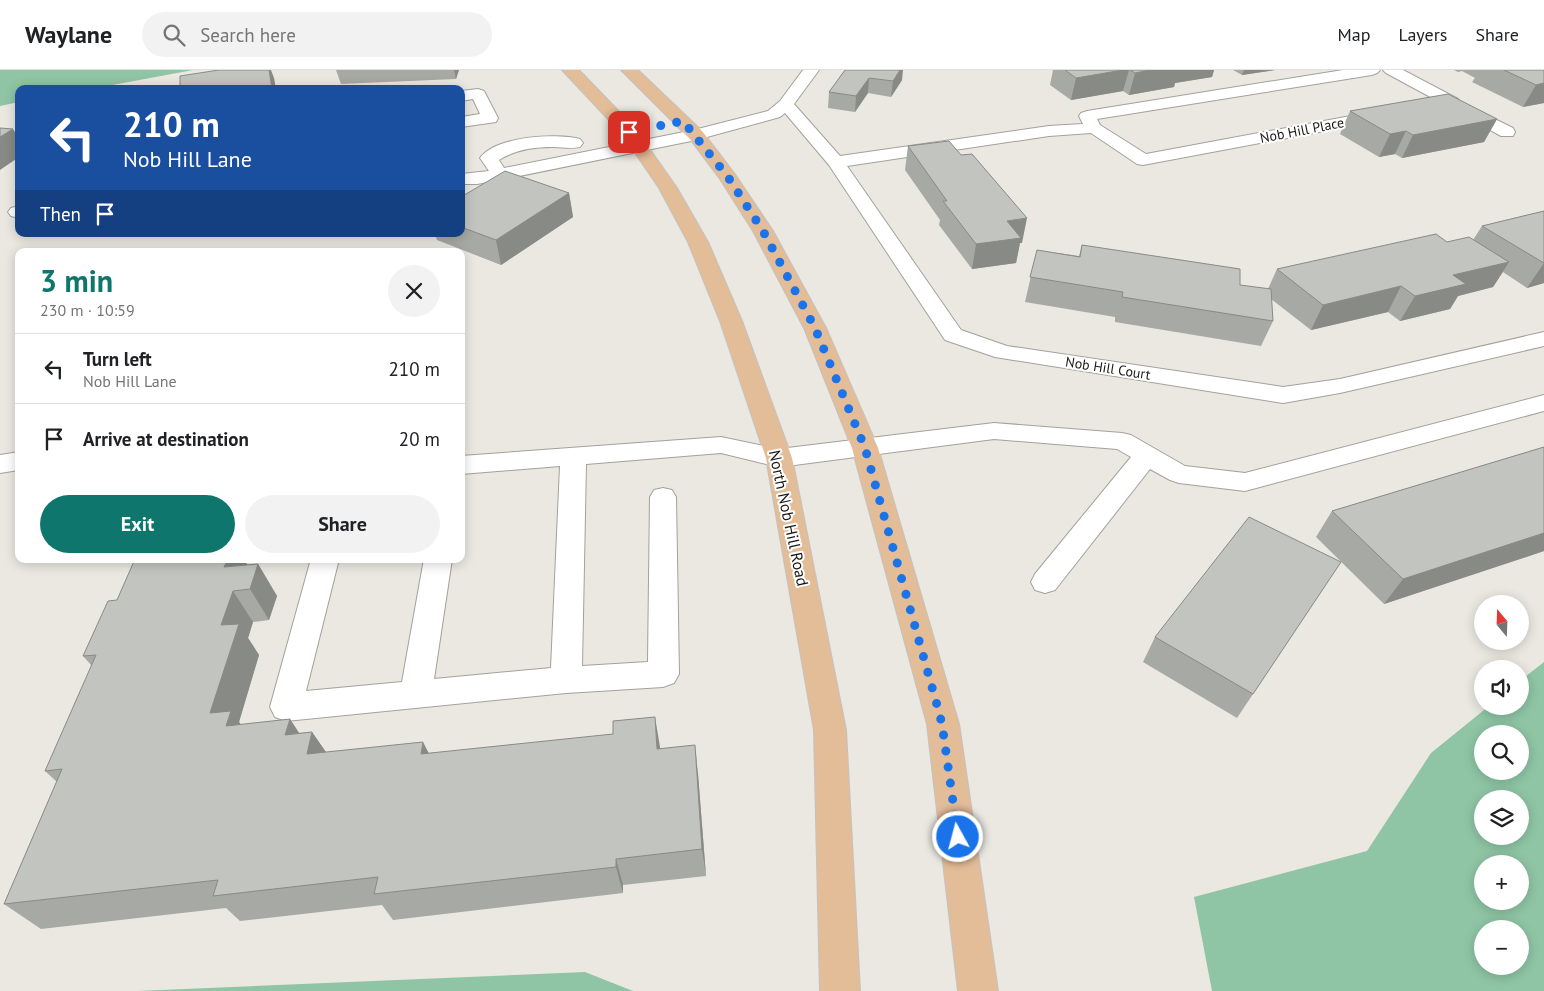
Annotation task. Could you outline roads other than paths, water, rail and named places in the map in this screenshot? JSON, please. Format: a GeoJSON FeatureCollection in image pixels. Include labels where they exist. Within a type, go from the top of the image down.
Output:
{"type":"FeatureCollection","features":[{"type":"Feature","properties":{"kind":"main road","name":"North Nob Hill Road"},"geometry":{"type":"LineString","coordinates":[[570,70],[634,140],[668,188],[698,242],[731,321],[779,458],[830,730],[840,991]]}},
{"type":"Feature","properties":{"kind":"main road"},"geometry":{"type":"LineString","coordinates":[[629,70],[689,128],[728,177],[763,231],[815,328],[865,448],[942,724],[978,991]]}},
{"type":"Feature","properties":{"kind":"street"},"geometry":{"type":"LineString","coordinates":[[471,165],[477,179],[500,175],[634,140],[689,128],[774,114],[786,104],[811,70]]}},
{"type":"Feature","properties":{"kind":"street"},"geometry":{"type":"LineString","coordinates":[[836,162],[1049,131],[1094,128],[1087,116],[1372,70]]}},
{"type":"Feature","properties":{"kind":"street"},"geometry":{"type":"LineString","coordinates":[[1391,70],[1507,132]]}},
{"type":"Feature","properties":{"kind":"street"},"geometry":{"type":"LineString","coordinates":[[465,96],[478,94],[490,118],[465,121]]}},
{"type":"Feature","properties":{"kind":"street","name":"Nob Hill Place"},"geometry":{"type":"LineString","coordinates":[[1094,128],[1143,160],[1452,102]]}},
{"type":"Feature","properties":{"kind":"street","name":"Nob Hill Court"},"geometry":{"type":"LineString","coordinates":[[786,104],[836,162],[953,335],[1004,352],[1283,395],[1340,386],[1544,339]]}},
{"type":"Feature","properties":{"kind":"street"},"geometry":{"type":"LineString","coordinates":[[471,165],[574,143],[634,140]]}},
{"type":"Feature","properties":{"kind":"street"},"geometry":{"type":"LineString","coordinates":[[471,165],[500,175]]}},
{"type":"Feature","properties":{"kind":"street"},"geometry":{"type":"LineString","coordinates":[[465,465],[722,445],[779,458],[994,431],[1122,441],[1179,474],[1245,482],[1544,404]]}},
{"type":"Feature","properties":{"kind":"street"},"geometry":{"type":"LineString","coordinates":[[1046,582],[1147,455]]}},
{"type":"Feature","properties":{"kind":"street"},"geometry":{"type":"LineString","coordinates":[[566,680],[573,456]]}},
{"type":"Feature","properties":{"kind":"street"},"geometry":{"type":"LineString","coordinates":[[0,464],[15,462]]}},
{"type":"Feature","properties":{"kind":"street"},"geometry":{"type":"LineString","coordinates":[[324,563],[286,707],[566,680],[664,674],[663,498]]}},
{"type":"Feature","properties":{"kind":"street"},"geometry":{"type":"LineString","coordinates":[[416,694],[437,563]]}}]}
